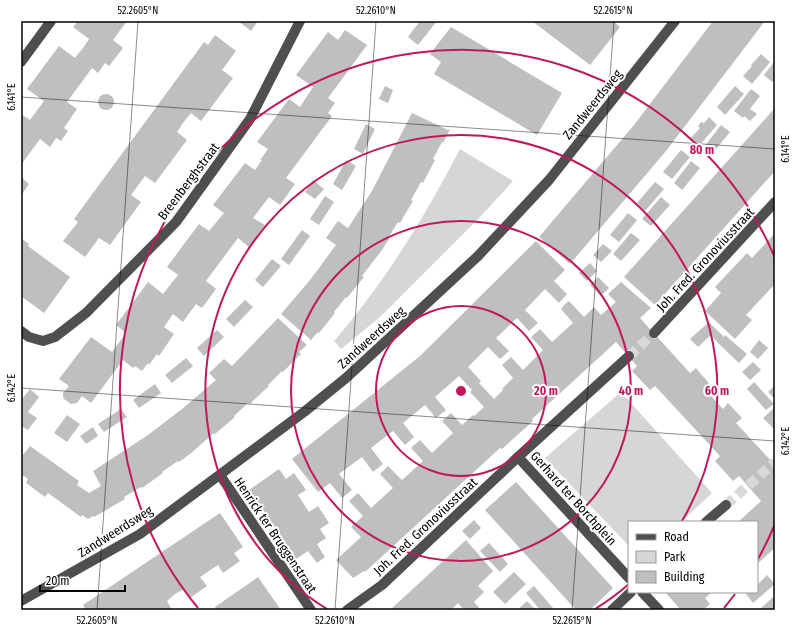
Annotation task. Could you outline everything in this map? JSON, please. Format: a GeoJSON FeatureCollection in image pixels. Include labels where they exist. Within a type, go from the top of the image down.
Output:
{"type":"FeatureCollection","features":[{"type":"Feature","properties":{"kind":"street"},"geometry":{"type":"LineString","coordinates":[[21,62],[51,21]]}},
{"type":"Feature","properties":{"kind":"street","name":"Breenberghstraat"},"geometry":{"type":"LineString","coordinates":[[21,331],[29,337],[43,341],[55,337],[86,313],[176,222],[250,119],[300,21]]}},
{"type":"Feature","properties":{"kind":"street","name":"Zandweerdsweg"},"geometry":{"type":"LineString","coordinates":[[21,601],[140,534],[304,412],[346,378],[478,256],[549,180],[673,22]]}},
{"type":"Feature","properties":{"kind":"street","name":"Joh. Fred. Gronoviusstraat"},"geometry":{"type":"LineString","coordinates":[[654,333],[775,202]]}},
{"type":"Feature","properties":{"kind":"street","name":"Gerhard ter Borchplein"},"geometry":{"type":"LineString","coordinates":[[628,577],[518,457],[629,356]]}},
{"type":"Feature","properties":{"kind":"street","name":"Joh. Fred. Gronoviusstraat"},"geometry":{"type":"LineString","coordinates":[[347,610],[382,585],[518,457]]}},
{"type":"Feature","properties":{"kind":"street","name":"Henrick ter Bruggenstraat"},"geometry":{"type":"LineString","coordinates":[[220,474],[311,610]]}},
{"type":"Feature","properties":{"kind":"street"},"geometry":{"type":"LineString","coordinates":[[707,521],[726,505]]}},
{"type":"Feature","properties":{"kind":"street"},"geometry":{"type":"LineString","coordinates":[[612,610],[631,593]]}},
{"type":"Feature","properties":{"kind":"street"},"geometry":{"type":"LineString","coordinates":[[643,593],[659,610]]}},
{"type":"Feature","properties":{"kind":"green space"},"geometry":{"type":"Polygon","coordinates":[[[460,149],[513,181],[483,214],[380,317],[341,349],[334,341],[353,319],[403,249],[460,149]]]}},
{"type":"Feature","properties":{"kind":"green space"},"geometry":{"type":"Polygon","coordinates":[[[621,392],[712,493],[682,521],[628,521],[628,545],[545,458],[621,392]]]}},
{"type":"Feature","properties":{"kind":"building"},"geometry":{"type":"Polygon","coordinates":[[[78,21],[127,21],[113,40],[123,48],[109,66],[105,63],[98,73],[92,68],[67,102],[77,109],[64,128],[68,131],[61,141],[56,138],[50,147],[40,139],[21,165],[21,114],[30,120],[44,101],[27,89],[59,46],[75,58],[83,48],[89,39],[73,27],[78,21]]]}},
{"type":"Feature","properties":{"kind":"building"},"geometry":{"type":"Polygon","coordinates":[[[238,21],[258,21],[251,31],[238,21]]]}},
{"type":"Feature","properties":{"kind":"building"},"geometry":{"type":"Polygon","coordinates":[[[420,21],[437,21],[418,45],[408,37],[420,21]]]}},
{"type":"Feature","properties":{"kind":"building"},"geometry":{"type":"Polygon","coordinates":[[[532,21],[613,21],[620,27],[590,65],[532,21]]]}},
{"type":"Feature","properties":{"kind":"building"},"geometry":{"type":"Polygon","coordinates":[[[713,21],[765,21],[666,151],[570,264],[539,237],[634,125],[713,21]]]}},
{"type":"Feature","properties":{"kind":"building"},"geometry":{"type":"Polygon","coordinates":[[[451,27],[562,93],[537,135],[434,74],[441,62],[430,54],[451,27]]]}},
{"type":"Feature","properties":{"kind":"building"},"geometry":{"type":"Polygon","coordinates":[[[345,30],[367,45],[328,98],[335,103],[328,113],[332,116],[286,178],[295,184],[280,205],[269,197],[253,218],[265,225],[249,247],[238,238],[206,281],[216,289],[202,308],[196,304],[183,322],[173,314],[164,327],[174,334],[159,356],[157,354],[149,365],[148,363],[142,371],[135,366],[133,368],[123,360],[91,403],[82,396],[77,403],[71,404],[64,399],[63,393],[69,386],[59,379],[91,337],[112,352],[126,333],[116,325],[148,282],[163,294],[178,275],[167,267],[199,224],[209,231],[224,213],[213,205],[245,163],[255,170],[262,160],[260,160],[268,149],[257,142],[289,99],[300,107],[313,87],[296,75],[328,32],[338,40],[345,30]]]}},
{"type":"Feature","properties":{"kind":"building"},"geometry":{"type":"Polygon","coordinates":[[[215,35],[236,51],[222,70],[233,78],[201,121],[191,113],[183,123],[177,132],[187,140],[155,183],[145,176],[131,195],[141,202],[110,245],[99,238],[85,257],[63,241],[78,222],[74,219],[204,42],[208,45],[215,35]]]}},
{"type":"Feature","properties":{"kind":"building"},"geometry":{"type":"Polygon","coordinates":[[[761,54],[770,62],[752,84],[743,76],[761,54]]]}},
{"type":"Feature","properties":{"kind":"building"},"geometry":{"type":"Polygon","coordinates":[[[775,61],[775,79],[772,82],[764,75],[775,61]]]}},
{"type":"Feature","properties":{"kind":"building"},"geometry":{"type":"Polygon","coordinates":[[[385,86],[393,90],[388,103],[379,99],[385,86]]]}},
{"type":"Feature","properties":{"kind":"building"},"geometry":{"type":"Polygon","coordinates":[[[735,86],[744,94],[725,115],[717,107],[735,86]]]}},
{"type":"Feature","properties":{"kind":"building"},"geometry":{"type":"Polygon","coordinates":[[[751,89],[760,96],[750,109],[757,114],[750,121],[734,111],[751,89]]]}},
{"type":"Feature","properties":{"kind":"building"},"geometry":{"type":"Polygon","coordinates":[[[106,94],[113,99],[114,102],[109,109],[106,110],[99,105],[98,102],[103,95],[106,94]]]}},
{"type":"Feature","properties":{"kind":"building"},"geometry":{"type":"Polygon","coordinates":[[[775,108],[775,171],[655,305],[624,277],[775,108]]]}},
{"type":"Feature","properties":{"kind":"building"},"geometry":{"type":"Polygon","coordinates":[[[412,113],[448,130],[450,129],[433,159],[435,160],[423,183],[421,182],[411,200],[413,201],[400,223],[398,222],[382,250],[362,276],[364,277],[347,298],[346,297],[319,333],[318,332],[310,341],[310,339],[281,314],[310,280],[336,245],[326,238],[338,221],[348,228],[372,191],[412,113]]]}},
{"type":"Feature","properties":{"kind":"building"},"geometry":{"type":"Polygon","coordinates":[[[709,117],[717,125],[699,146],[690,139],[700,128],[698,126],[701,122],[704,123],[709,117]]]}},
{"type":"Feature","properties":{"kind":"building"},"geometry":{"type":"Polygon","coordinates":[[[366,124],[375,129],[363,154],[354,149],[366,124]]]}},
{"type":"Feature","properties":{"kind":"building"},"geometry":{"type":"Polygon","coordinates":[[[721,125],[730,132],[712,154],[704,147],[721,125]]]}},
{"type":"Feature","properties":{"kind":"building"},"geometry":{"type":"Polygon","coordinates":[[[681,150],[690,157],[672,179],[663,172],[681,150]]]}},
{"type":"Feature","properties":{"kind":"building"},"geometry":{"type":"Polygon","coordinates":[[[346,160],[356,166],[342,190],[333,184],[346,160]]]}},
{"type":"Feature","properties":{"kind":"building"},"geometry":{"type":"Polygon","coordinates":[[[691,161],[700,168],[682,190],[674,183],[691,161]]]}},
{"type":"Feature","properties":{"kind":"building"},"geometry":{"type":"Polygon","coordinates":[[[21,177],[29,184],[21,196],[21,177]]]}},
{"type":"Feature","properties":{"kind":"building"},"geometry":{"type":"Polygon","coordinates":[[[313,180],[324,189],[315,199],[305,192],[313,180]]]}},
{"type":"Feature","properties":{"kind":"building"},"geometry":{"type":"Polygon","coordinates":[[[655,182],[664,189],[645,211],[637,203],[655,182]]]}},
{"type":"Feature","properties":{"kind":"building"},"geometry":{"type":"Polygon","coordinates":[[[325,196],[334,202],[319,225],[310,219],[325,196]]]}},
{"type":"Feature","properties":{"kind":"building"},"geometry":{"type":"Polygon","coordinates":[[[661,197],[670,205],[651,226],[642,219],[661,197]]]}},
{"type":"Feature","properties":{"kind":"building"},"geometry":{"type":"Polygon","coordinates":[[[628,213],[637,220],[619,242],[610,235],[628,213]]]}},
{"type":"Feature","properties":{"kind":"building"},"geometry":{"type":"Polygon","coordinates":[[[302,230],[310,236],[289,265],[281,259],[302,230]]]}},
{"type":"Feature","properties":{"kind":"building"},"geometry":{"type":"Polygon","coordinates":[[[631,233],[640,240],[621,261],[613,254],[631,233]]]}},
{"type":"Feature","properties":{"kind":"building"},"geometry":{"type":"Polygon","coordinates":[[[775,233],[775,284],[746,315],[752,320],[735,339],[705,311],[721,293],[715,287],[747,253],[752,258],[775,233]]]}},
{"type":"Feature","properties":{"kind":"building"},"geometry":{"type":"Polygon","coordinates":[[[21,238],[29,244],[28,246],[70,277],[44,313],[21,296],[21,238]]]}},
{"type":"Feature","properties":{"kind":"building"},"geometry":{"type":"Polygon","coordinates":[[[536,241],[565,270],[554,281],[567,294],[559,303],[545,289],[525,310],[538,323],[529,331],[517,318],[496,338],[509,351],[500,359],[488,347],[468,367],[481,381],[479,383],[494,399],[513,378],[502,365],[511,357],[523,370],[543,350],[531,337],[540,329],[552,342],[573,323],[561,309],[565,304],[569,301],[584,317],[594,307],[601,315],[616,302],[608,294],[621,282],[651,308],[640,318],[690,373],[696,368],[709,383],[704,388],[723,409],[728,403],[742,418],[736,423],[775,465],[775,548],[758,563],[758,521],[739,521],[761,501],[739,476],[733,481],[715,461],[720,456],[655,386],[650,390],[632,371],[637,366],[616,342],[532,419],[533,421],[502,449],[500,448],[365,572],[364,571],[353,578],[336,560],[361,537],[351,527],[363,516],[349,501],[358,493],[371,508],[393,488],[380,474],[388,466],[402,480],[423,461],[411,448],[420,440],[432,453],[453,433],[442,421],[451,413],[462,425],[484,407],[470,392],[472,390],[459,376],[435,397],[446,410],[436,418],[425,405],[403,423],[414,437],[405,445],[393,431],[371,448],[383,464],[373,472],[362,457],[339,474],[352,490],[342,498],[330,483],[318,492],[292,459],[420,356],[536,241]]]}},
{"type":"Feature","properties":{"kind":"building"},"geometry":{"type":"Polygon","coordinates":[[[603,244],[612,251],[601,262],[593,255],[603,244]]]}},
{"type":"Feature","properties":{"kind":"building"},"geometry":{"type":"Polygon","coordinates":[[[272,259],[281,266],[263,287],[255,280],[272,259]]]}},
{"type":"Feature","properties":{"kind":"building"},"geometry":{"type":"Polygon","coordinates":[[[590,263],[597,271],[587,281],[579,273],[590,263]]]}},
{"type":"Feature","properties":{"kind":"building"},"geometry":{"type":"Polygon","coordinates":[[[598,277],[609,288],[601,296],[590,285],[598,277]]]}},
{"type":"Feature","properties":{"kind":"building"},"geometry":{"type":"Polygon","coordinates":[[[245,300],[253,307],[234,327],[226,319],[245,300]]]}},
{"type":"Feature","properties":{"kind":"building"},"geometry":{"type":"Polygon","coordinates":[[[278,318],[307,345],[299,352],[301,354],[250,404],[248,403],[234,416],[235,417],[215,434],[214,433],[190,454],[162,472],[163,473],[142,488],[141,487],[124,497],[125,499],[88,519],[82,515],[81,517],[48,493],[45,497],[26,483],[28,479],[21,474],[21,455],[22,456],[30,446],[79,481],[77,485],[89,493],[101,486],[93,471],[148,435],[182,409],[216,380],[209,373],[224,359],[232,366],[278,318]]]}},
{"type":"Feature","properties":{"kind":"building"},"geometry":{"type":"Polygon","coordinates":[[[709,322],[724,337],[725,335],[747,354],[739,363],[711,335],[698,347],[690,339],[709,322]]]}},
{"type":"Feature","properties":{"kind":"building"},"geometry":{"type":"Polygon","coordinates":[[[217,330],[224,337],[204,356],[197,348],[217,330]]]}},
{"type":"Feature","properties":{"kind":"building"},"geometry":{"type":"Polygon","coordinates":[[[759,340],[768,348],[758,359],[750,352],[759,340]]]}},
{"type":"Feature","properties":{"kind":"building"},"geometry":{"type":"Polygon","coordinates":[[[186,358],[193,366],[172,383],[165,375],[186,358]]]}},
{"type":"Feature","properties":{"kind":"building"},"geometry":{"type":"Polygon","coordinates":[[[753,362],[761,370],[750,380],[742,372],[753,362]]]}},
{"type":"Feature","properties":{"kind":"building"},"geometry":{"type":"Polygon","coordinates":[[[754,382],[774,404],[766,410],[747,389],[754,382]]]}},
{"type":"Feature","properties":{"kind":"building"},"geometry":{"type":"Polygon","coordinates":[[[155,384],[161,393],[139,408],[133,400],[155,384]]]}},
{"type":"Feature","properties":{"kind":"building"},"geometry":{"type":"Polygon","coordinates":[[[775,385],[775,399],[768,392],[775,385]]]}},
{"type":"Feature","properties":{"kind":"building"},"geometry":{"type":"Polygon","coordinates":[[[30,389],[39,397],[28,412],[37,418],[28,430],[21,426],[21,398],[22,399],[30,389]]]}},
{"type":"Feature","properties":{"kind":"building"},"geometry":{"type":"Polygon","coordinates":[[[775,407],[775,430],[763,418],[775,407]]]}},
{"type":"Feature","properties":{"kind":"building"},"geometry":{"type":"Polygon","coordinates":[[[121,409],[127,417],[104,432],[98,424],[121,409]]]}},
{"type":"Feature","properties":{"kind":"building"},"geometry":{"type":"Polygon","coordinates":[[[67,415],[80,424],[67,442],[54,433],[67,415]]]}},
{"type":"Feature","properties":{"kind":"building"},"geometry":{"type":"Polygon","coordinates":[[[93,427],[98,436],[86,444],[80,436],[93,427]]]}},
{"type":"Feature","properties":{"kind":"building"},"geometry":{"type":"Polygon","coordinates":[[[279,469],[286,479],[294,473],[306,490],[298,495],[309,512],[318,506],[329,523],[320,529],[326,538],[317,544],[325,557],[317,563],[308,551],[296,559],[249,490],[279,469]]]}},
{"type":"Feature","properties":{"kind":"building"},"geometry":{"type":"Polygon","coordinates":[[[516,482],[613,588],[590,610],[576,610],[485,510],[516,482]]]}},
{"type":"Feature","properties":{"kind":"building"},"geometry":{"type":"Polygon","coordinates":[[[220,513],[243,547],[234,553],[240,561],[223,573],[218,565],[200,577],[207,586],[190,598],[184,589],[175,594],[167,601],[172,610],[86,610],[83,605],[220,513]]]}},
{"type":"Feature","properties":{"kind":"building"},"geometry":{"type":"Polygon","coordinates":[[[474,520],[481,528],[470,539],[462,531],[474,520]]]}},
{"type":"Feature","properties":{"kind":"building"},"geometry":{"type":"Polygon","coordinates":[[[466,540],[493,571],[478,586],[484,592],[474,602],[481,610],[464,610],[458,603],[451,610],[390,610],[466,540]]]}},
{"type":"Feature","properties":{"kind":"building"},"geometry":{"type":"Polygon","coordinates":[[[489,543],[508,564],[500,572],[480,551],[489,543]]]}},
{"type":"Feature","properties":{"kind":"building"},"geometry":{"type":"Polygon","coordinates":[[[514,572],[526,584],[505,604],[493,592],[514,572]]]}},
{"type":"Feature","properties":{"kind":"building"},"geometry":{"type":"Polygon","coordinates":[[[767,575],[775,584],[753,603],[746,594],[758,593],[758,584],[767,575]]]}},
{"type":"Feature","properties":{"kind":"building"},"geometry":{"type":"Polygon","coordinates":[[[258,577],[281,610],[216,610],[215,607],[258,577]]]}},
{"type":"Feature","properties":{"kind":"building"},"geometry":{"type":"Polygon","coordinates":[[[534,586],[553,608],[550,610],[540,610],[526,593],[534,586]]]}},
{"type":"Feature","properties":{"kind":"building"},"geometry":{"type":"Polygon","coordinates":[[[666,593],[711,593],[705,598],[710,604],[703,610],[681,610],[666,593]]]}},
{"type":"Feature","properties":{"kind":"building"},"geometry":{"type":"Polygon","coordinates":[[[773,597],[775,599],[775,610],[759,610],[773,597]]]}},
{"type":"Feature","properties":{"kind":"building"},"geometry":{"type":"Polygon","coordinates":[[[527,601],[536,610],[517,610],[527,601]]]}},
{"type":"Feature","properties":{"kind":"tunnel"},"geometry":{"type":"LineString","coordinates":[[629,356],[654,333]]}},
{"type":"Feature","properties":{"kind":"tunnel"},"geometry":{"type":"LineString","coordinates":[[726,505],[775,462]]}}]}
